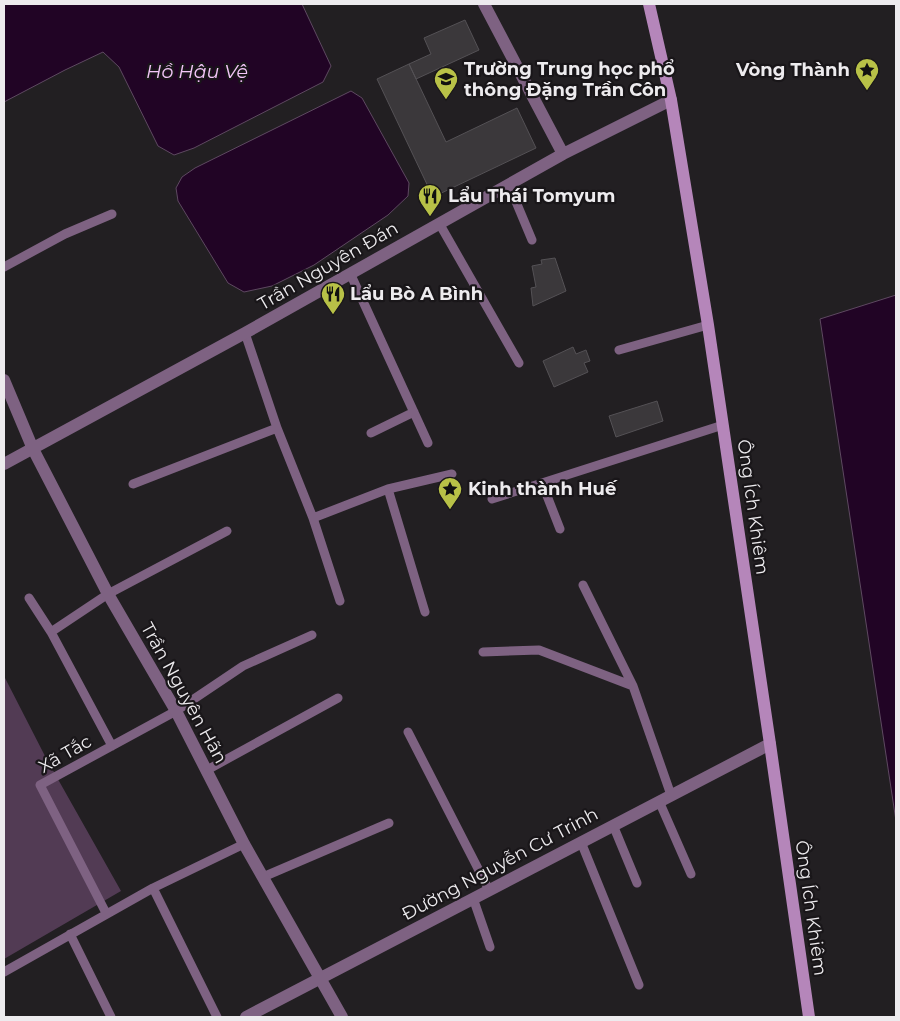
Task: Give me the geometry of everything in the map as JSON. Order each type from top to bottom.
[{"type":"street","points":[[484,4],[563,154]]},
{"type":"street","name":"Ông Ích Khiêm","points":[[649,4],[671,100],[708,325],[809,1017]]},
{"type":"street","name":"Trần Nguyên Đán","points":[[4,464],[245,333],[563,154],[671,100]]},
{"type":"street","name":"Trần Nguyên Hãn","points":[[4,380],[33,449],[108,594],[176,711],[244,844],[342,1017]]},
{"type":"street","name":"Đường Nguyễn Cư Trinh","points":[[246,1017],[613,824],[770,744]]},
{"type":"lane","points":[[509,185],[532,240]]},
{"type":"lane","points":[[4,267],[65,234],[112,214]]},
{"type":"lane","points":[[439,223],[519,362]]},
{"type":"lane","points":[[350,273],[428,443]]},
{"type":"lane","points":[[619,350],[708,325]]},
{"type":"lane","points":[[245,333],[277,428],[313,518],[340,601]]},
{"type":"lane","points":[[372,433],[414,412]]},
{"type":"lane","points":[[492,499],[723,425]]},
{"type":"lane","points":[[133,484],[277,428]]},
{"type":"lane","points":[[313,518],[388,489],[452,474]]},
{"type":"lane","points":[[542,483],[560,529]]},
{"type":"lane","points":[[388,489],[425,612]]},
{"type":"lane","points":[[51,632],[108,594],[227,531]]},
{"type":"lane","points":[[583,585],[634,686],[671,795]]},
{"type":"lane","points":[[29,598],[51,632],[112,746]]},
{"type":"lane","name":"Xã Tắc","points":[[106,913],[40,785],[176,711],[243,666],[312,635]]},
{"type":"lane","points":[[483,652],[539,650],[634,686]]},
{"type":"lane","points":[[207,770],[338,698]]},
{"type":"lane","points":[[408,732],[489,890]]},
{"type":"lane","points":[[659,801],[691,874]]},
{"type":"lane","points":[[263,877],[389,823]]},
{"type":"lane","points":[[613,824],[637,883]]},
{"type":"lane","points":[[581,842],[640,985]]},
{"type":"lane","points":[[4,972],[106,913],[244,844]]},
{"type":"lane","points":[[153,888],[217,1017]]},
{"type":"lane","points":[[472,898],[490,947]]},
{"type":"lane","points":[[70,934],[111,1017]]},
{"type":"shaded area","points":[[4,676],[46,758],[121,891],[4,959]]},
{"type":"water","name":"Hồ Hậu Vệ","points":[[4,4],[302,4],[331,66],[323,82],[194,148],[174,155],[158,146],[119,67],[103,52],[4,102]]},
{"type":"water","points":[[351,91],[362,98],[409,183],[408,196],[388,215],[314,265],[272,286],[244,292],[228,283],[178,201],[176,188],[182,177],[195,168]]},
{"type":"water","points":[[896,295],[896,821],[820,319]]},
{"type":"building","points":[[465,20],[479,50],[416,79],[409,64],[431,54],[424,38]]},
{"type":"building","points":[[409,64],[446,142],[517,108],[536,148],[433,197],[377,79]]},
{"type":"building","points":[[555,258],[566,291],[533,306],[531,288],[536,287],[532,266],[542,264],[541,260]]},
{"type":"building","points":[[573,347],[576,354],[586,350],[590,361],[584,363],[588,372],[554,387],[543,361]]},
{"type":"building","points":[[657,401],[663,421],[616,437],[609,416]]},
{"type":"place","name":"Vòng Thành","points":[[867,91]]},
{"type":"place","name":"Trường Trung học phổ thông Đặng Trần Côn","points":[[446,100]]},
{"type":"place","name":"Lẩu Thái Tomyum","points":[[430,217]]},
{"type":"place","name":"Lẩu Bò A Bình","points":[[333,315]]},
{"type":"place","name":"Kinh thành Huế","points":[[450,510]]}]
